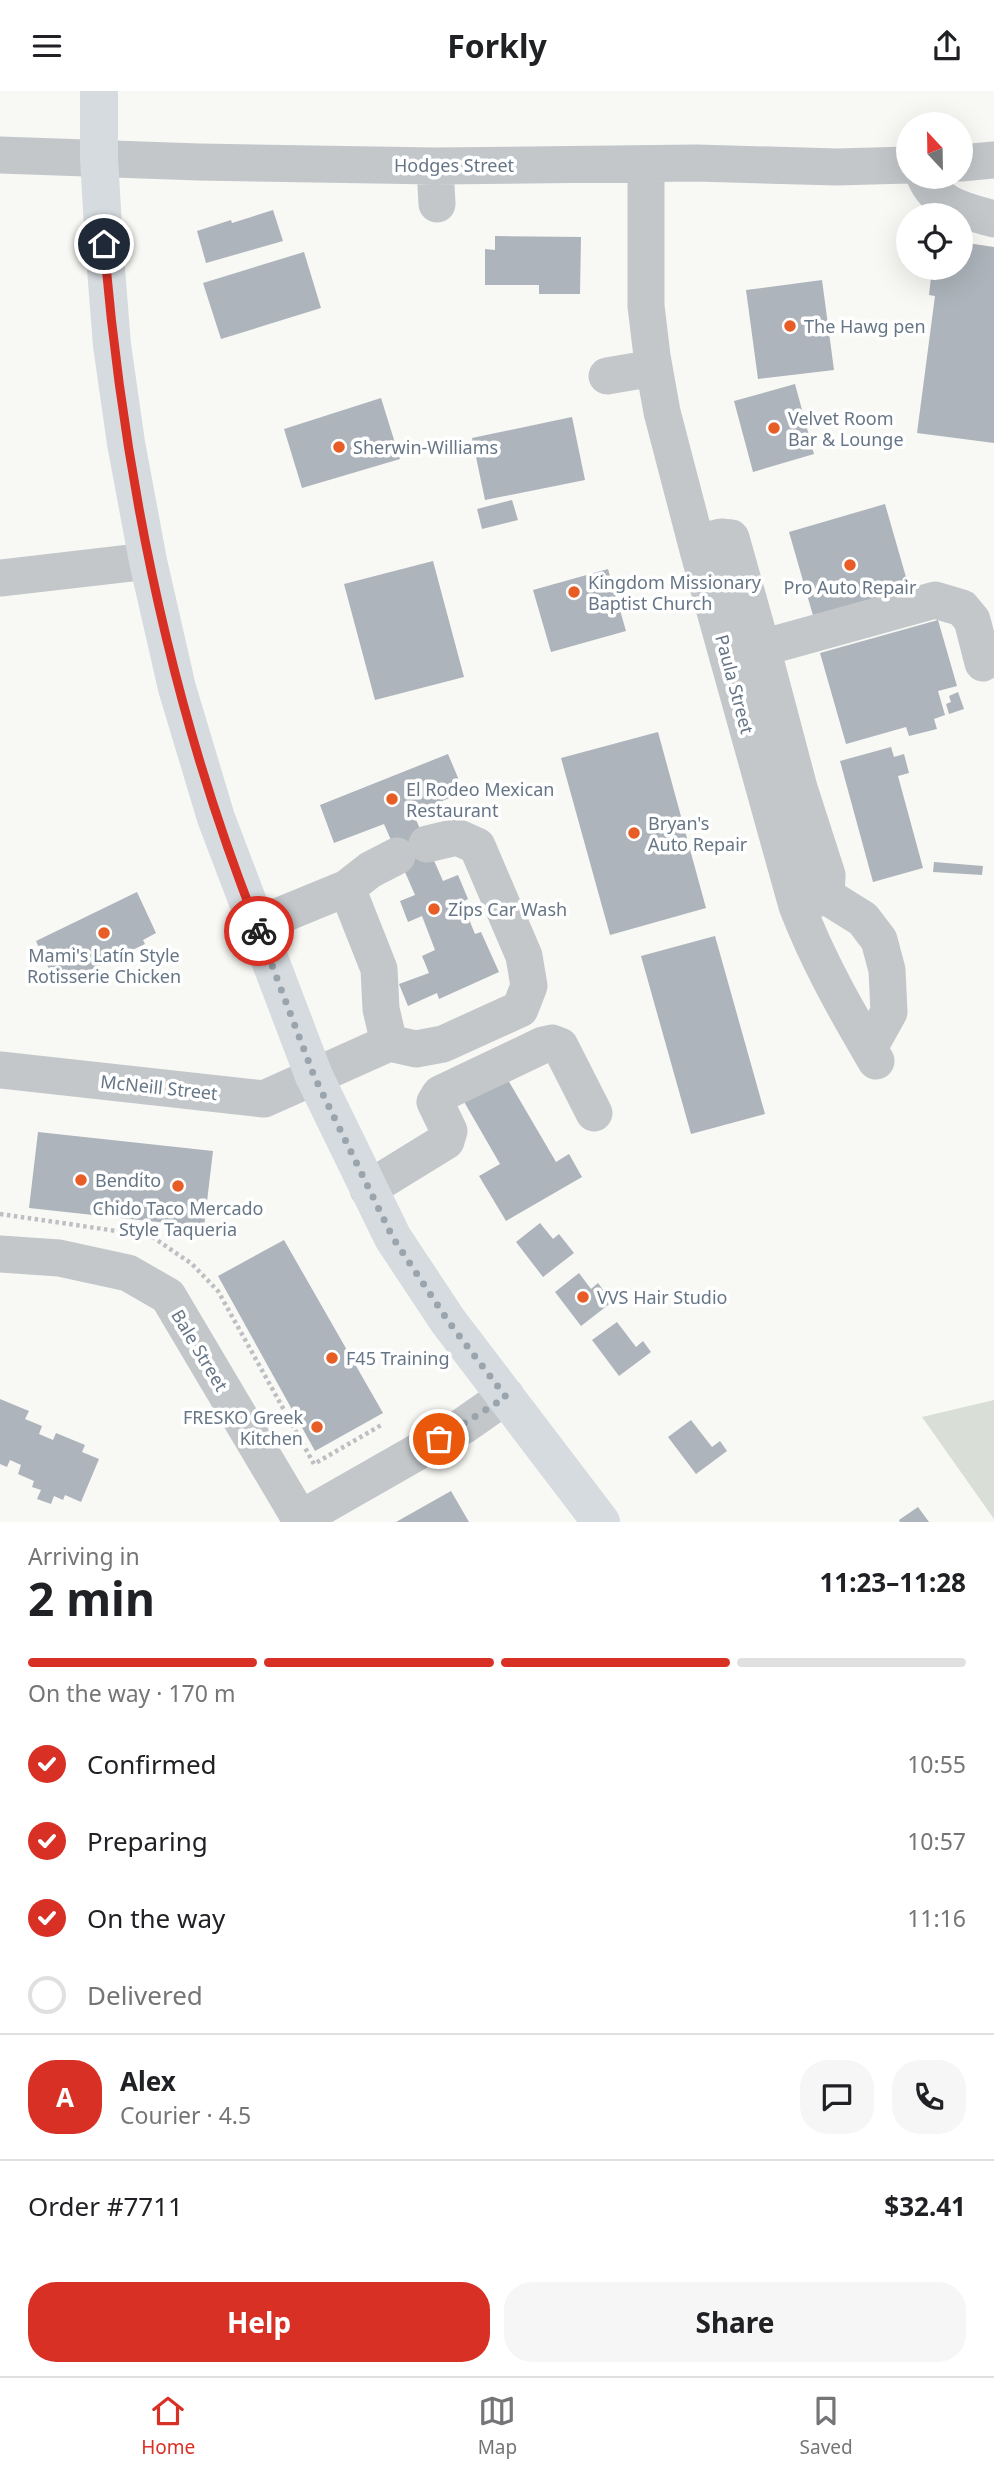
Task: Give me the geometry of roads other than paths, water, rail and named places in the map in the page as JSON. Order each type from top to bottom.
[{"type":"main road","points":[[99,91],[99,158],[113,345],[126,443],[148,561],[177,688],[216,818],[314,1076],[393,1238],[419,1280],[601,1522]]},
{"type":"street","name":"Hodges Street","points":[[0,155],[435,166],[896,165]]},
{"type":"street","points":[[973,162],[994,160]]},
{"type":"street","name":"Paula Street","points":[[646,164],[646,306],[662,412],[727,656],[783,793],[810,900],[812,944],[838,997],[873,1055],[889,1012],[887,970],[879,940],[863,919],[810,900]]},
{"type":"street","points":[[435,166],[437,204]]},
{"type":"street","points":[[931,189],[950,206],[994,219]]},
{"type":"street","points":[[607,376],[654,368]]},
{"type":"street","points":[[696,543],[721,537],[731,538],[762,648],[783,793]]},
{"type":"street","points":[[0,578],[148,561]]},
{"type":"street","points":[[727,656],[935,600],[962,608],[972,620],[983,663]]},
{"type":"street","points":[[257,925],[347,888],[370,870],[412,850],[457,837],[477,846],[524,956],[530,986],[520,1009],[443,1044],[416,1049],[389,1043],[381,1009],[379,969],[347,888]]},
{"type":"street","name":"McNeill Street","points":[[0,1070],[264,1098],[389,1043]]},
{"type":"street","points":[[368,1189],[446,1141],[449,1131],[435,1102],[440,1094],[543,1045],[552,1043],[561,1046],[594,1114]]},
{"type":"street","name":"Bale Street","points":[[0,1254],[59,1258],[128,1273],[168,1296],[301,1521],[463,1426],[506,1397]]},
{"type":"place","name":"The Hawg pen","points":[[790,326]]},
{"type":"place","name":"Velvet Room Bar & Lounge","points":[[774,428]]},
{"type":"place","name":"Sherwin-Williams","points":[[339,447]]},
{"type":"place","name":"Pro Auto Repair","points":[[850,565]]},
{"type":"place","name":"Kingdom Missionary Baptist Church","points":[[574,592]]},
{"type":"place","name":"El Rodeo Mexican Restaurant","points":[[392,799]]},
{"type":"place","name":"Bryan's Auto Repair","points":[[634,833]]},
{"type":"place","name":"Zips Car Wash","points":[[434,909]]},
{"type":"place","name":"Mami's Latín Style Rotisserie Chicken","points":[[104,933]]},
{"type":"place","name":"Bendito","points":[[81,1180]]},
{"type":"place","name":"Chido Taco Mercado Style Taqueria","points":[[178,1186]]},
{"type":"place","name":"VVS Hair Studio","points":[[583,1297]]},
{"type":"place","name":"F45 Training","points":[[332,1358]]},
{"type":"place","name":"FRESKO Greek Kitchen","points":[[317,1427]]}]
